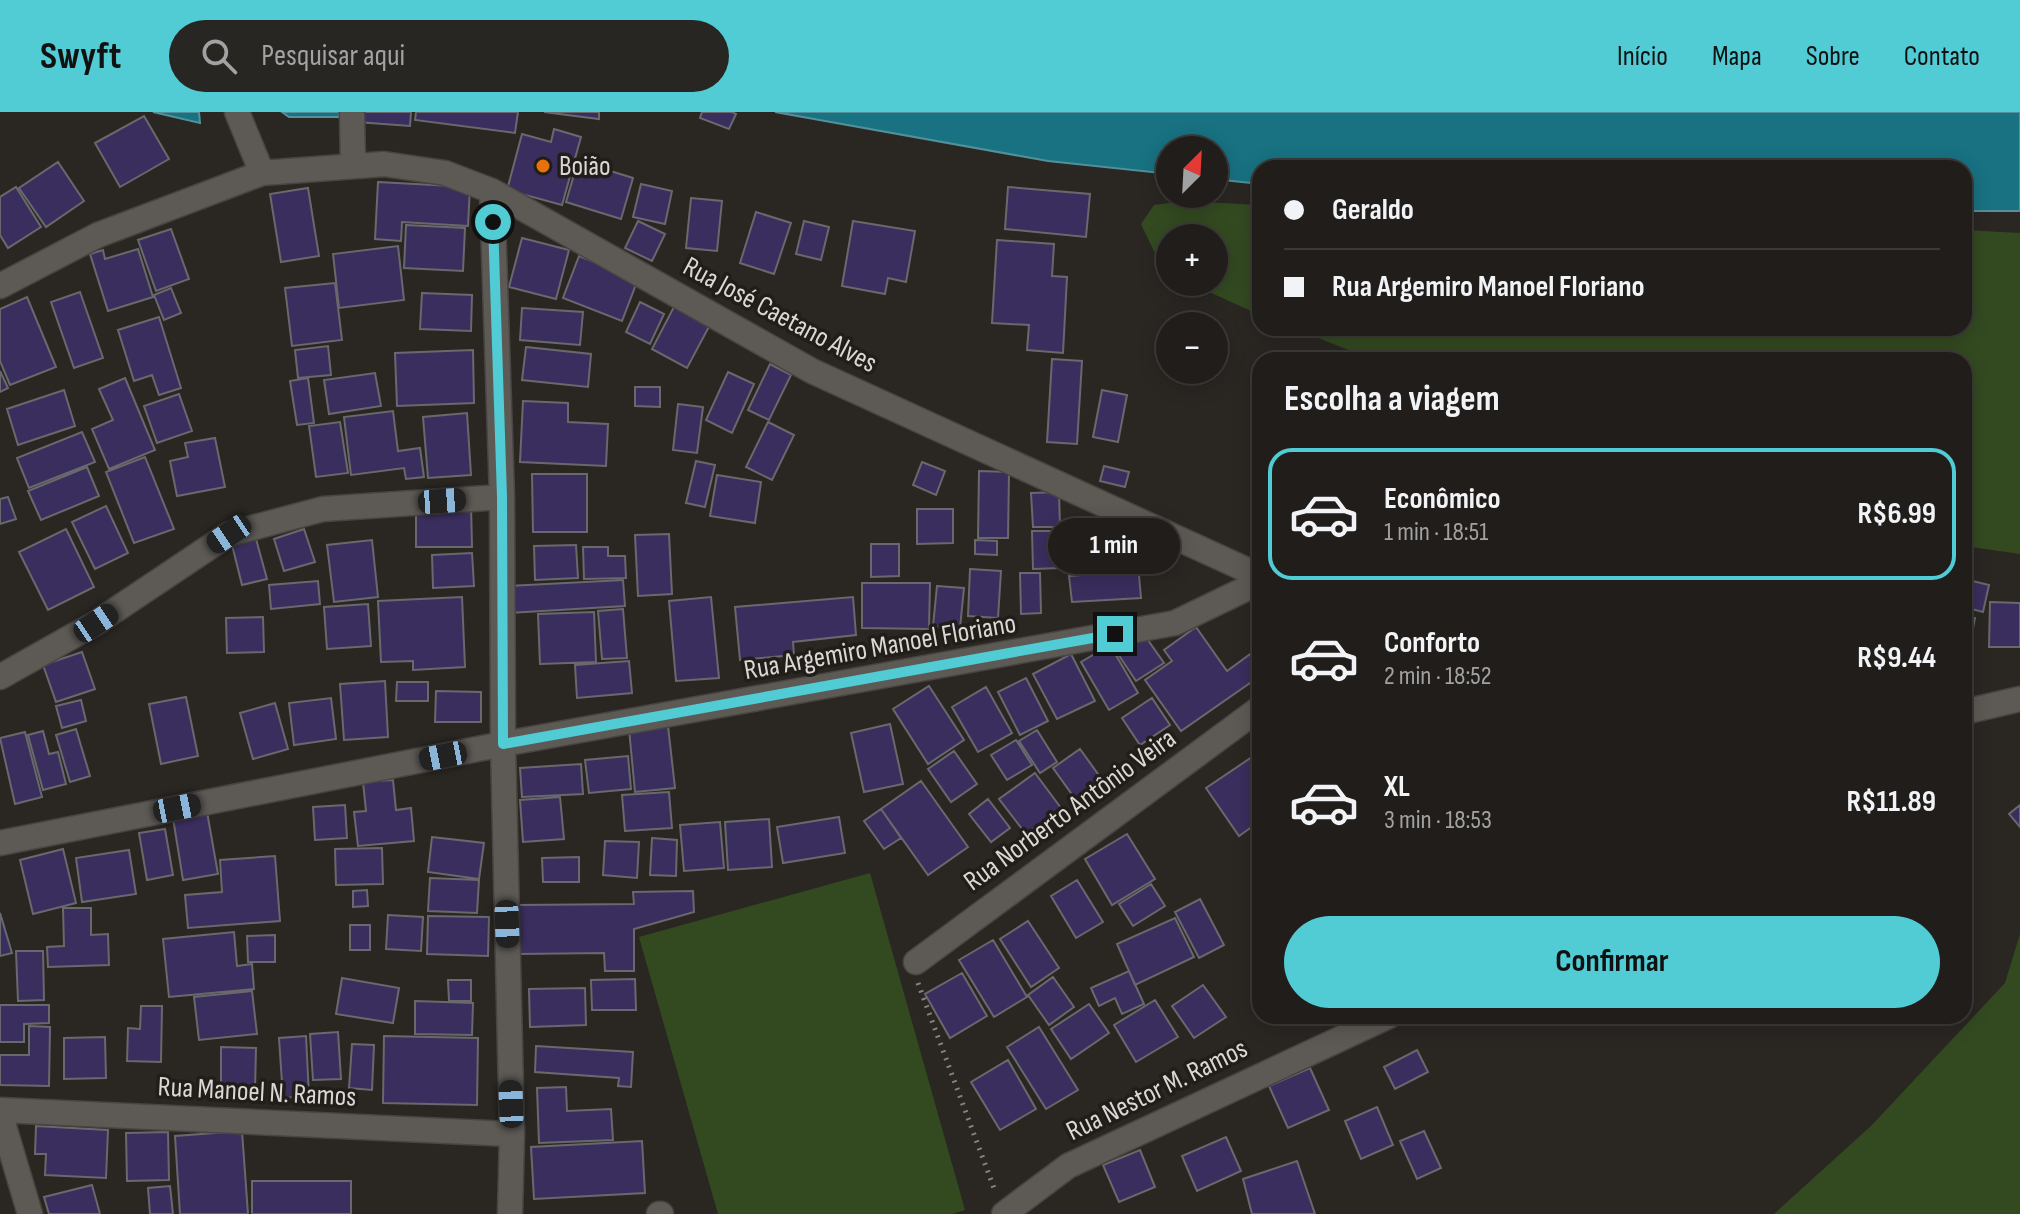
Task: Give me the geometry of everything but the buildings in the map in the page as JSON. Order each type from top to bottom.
[{"type":"street","points":[[237,112],[262,173]]},
{"type":"street","points":[[352,112],[353,166]]},
{"type":"street","name":"Rua José Caetano Alves","points":[[0,286],[98,235],[262,173],[384,164],[445,173],[492,191],[812,371],[1252,572]]},
{"type":"street","points":[[492,191],[502,497],[503,744],[512,1134],[510,1214]]},
{"type":"street","points":[[0,677],[96,623],[229,534],[323,509],[502,497]]},
{"type":"street","name":"Rua Argemiro Manoel Floriano","points":[[0,843],[503,744],[1175,623],[1252,586]]},
{"type":"street","points":[[1972,710],[2020,699]]},
{"type":"street","name":"Rua Norberto Antônio Veira","points":[[916,962],[1252,714]]},
{"type":"street","name":"Rua Nestor M. Ramos","points":[[1001,1207],[1068,1166],[1372,1024]]},
{"type":"street","points":[[0,1112],[30,1214]]},
{"type":"street","name":"Rua Manoel N. Ramos","points":[[0,1112],[512,1134]]},
{"type":"path","points":[[916,962],[919,993],[1001,1207]]},
{"type":"green space","points":[[1228,203],[1252,205],[1252,311],[1218,296],[1228,296],[1228,224],[1156,224],[1156,255],[1141,224],[1154,205],[1156,208],[1228,208]]},
{"type":"green space","points":[[1972,230],[2020,233],[2020,554],[1972,547],[1972,352],[1354,352],[1313,336],[1972,336]]},
{"type":"green space","points":[[870,873],[965,1210],[952,1214],[718,1214],[639,937]]},
{"type":"green space","points":[[2020,934],[2020,1214],[1774,1214],[1871,1126],[1967,1024],[1972,1024],[1972,1018],[2005,983]]},
{"type":"water","points":[[153,112],[199,112],[200,123]]},
{"type":"water","points":[[282,112],[340,112],[339,117],[289,117]]},
{"type":"water","points":[[775,112],[2020,112],[2020,211],[1972,211],[1972,160],[1252,160],[1252,183],[1228,181],[1228,136],[1156,136],[1156,173],[1048,161]]},
{"type":"place","name":"Boião","points":[[543,166]]},
{"type":"route","points":[[493,222],[502,497],[503,744],[845,685],[1115,634]]}]
